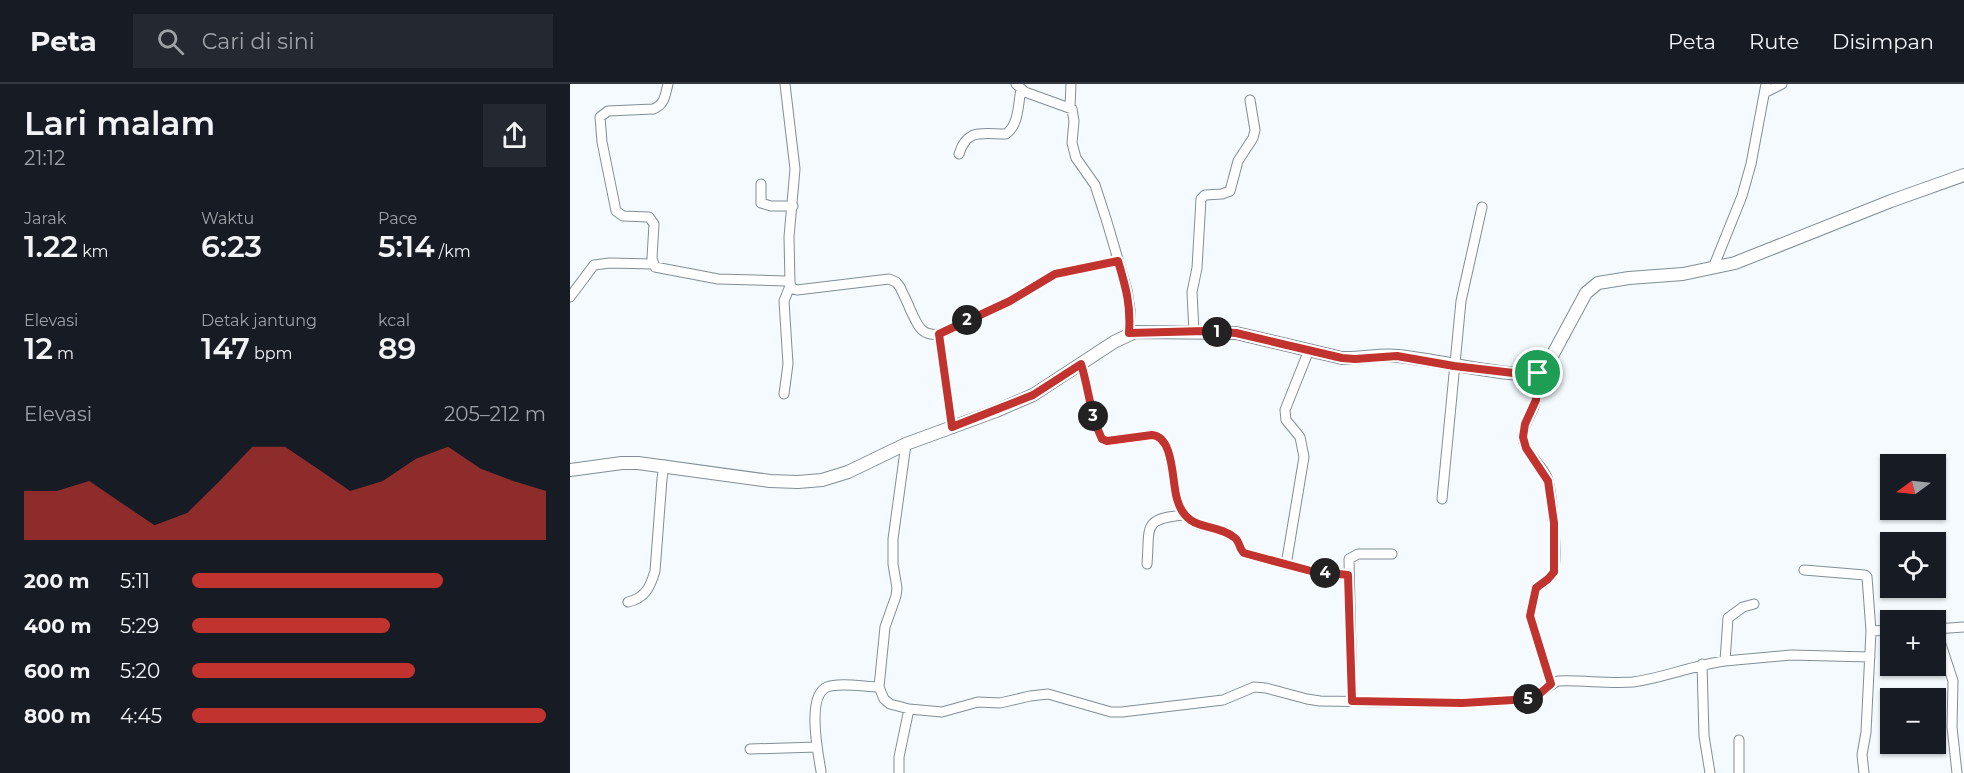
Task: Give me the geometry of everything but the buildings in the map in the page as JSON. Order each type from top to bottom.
[{"type":"street","points":[[653,264],[652,220],[649,217],[623,216],[616,211],[602,142],[600,117],[608,111],[659,107],[663,103],[668,84]]},
{"type":"street","points":[[784,394],[788,364],[784,301],[790,284],[789,244],[793,206],[794,152],[785,84]]},
{"type":"street","points":[[1070,107],[1071,84]]},
{"type":"street","points":[[1713,268],[1742,196],[1751,164],[1766,88],[1782,84]]},
{"type":"street","points":[[958,154],[963,141],[969,136],[1006,134],[1011,131],[1015,120],[1018,87],[1070,107],[1074,113],[1072,143],[1076,158],[1095,185],[1127,290],[1130,310],[1129,333]]},
{"type":"street","points":[[1194,332],[1192,292],[1197,268],[1201,199],[1205,195],[1230,191],[1238,161],[1253,138],[1255,130],[1250,100]]},
{"type":"street","points":[[570,470],[622,463],[664,465],[770,481],[822,480],[848,472],[906,444],[1033,395],[1129,333],[1236,333],[1342,358],[1397,356],[1454,366],[1522,374],[1538,373],[1546,367],[1586,293],[1598,283],[1683,274],[1756,256],[1891,201],[1964,175]]},
{"type":"street","points":[[761,184],[761,203],[771,206],[793,206]]},
{"type":"street","points":[[1442,499],[1461,301],[1482,207]]},
{"type":"street","points":[[570,297],[594,265],[610,263],[653,264],[663,269],[718,279],[777,280],[790,284],[791,288],[797,290],[889,279],[900,287],[917,325],[923,332],[930,335],[939,334],[1010,301],[1055,274],[1118,261]]},
{"type":"street","points":[[939,334],[952,427]]},
{"type":"street","points":[[1286,564],[1304,457],[1300,437],[1286,420],[1285,410],[1309,350]]},
{"type":"street","points":[[1081,364],[1088,388],[1090,407],[1102,439],[1107,441],[1158,435],[1163,440],[1170,457],[1177,499],[1184,515],[1191,521],[1234,537],[1244,553],[1311,571],[1348,575]]},
{"type":"street","points":[[1538,373],[1536,400],[1525,424],[1523,437],[1526,448],[1548,481],[1554,523],[1554,572],[1536,588],[1530,616],[1551,684]]},
{"type":"street","points":[[906,444],[893,539],[893,564],[897,588],[885,627],[879,687],[884,699],[890,704],[909,709],[942,712],[969,703],[1000,703],[1040,694],[1111,712],[1122,712],[1222,700],[1254,687],[1307,699],[1462,703],[1529,699],[1558,681],[1631,682],[1651,679],[1701,664],[1725,661],[1791,655],[1870,657]]},
{"type":"street","points":[[628,602],[645,595],[655,571],[664,465]]},
{"type":"street","points":[[1147,564],[1150,527],[1155,520],[1184,515]]},
{"type":"street","points":[[1352,701],[1348,559],[1353,555],[1392,554]]},
{"type":"street","points":[[1804,570],[1865,575],[1871,631],[1866,732],[1862,755],[1863,773]]},
{"type":"street","points":[[1725,661],[1728,618],[1743,607],[1754,604]]},
{"type":"street","points":[[1946,628],[1964,627]]},
{"type":"street","points":[[1871,631],[1880,631]]},
{"type":"street","points":[[1946,661],[1953,681],[1952,727],[1957,773]]},
{"type":"street","points":[[1701,664],[1704,736],[1710,773]]},
{"type":"street","points":[[821,771],[817,747],[815,704],[819,694],[825,688],[833,686],[879,687]]},
{"type":"street","points":[[899,773],[899,757],[909,709]]},
{"type":"street","points":[[1738,773],[1739,740]]},
{"type":"street","points":[[750,749],[817,747]]},
{"type":"route","points":[[1118,261],[1127,290],[1130,310],[1129,333],[1205,331],[1236,333],[1342,358],[1355,359],[1385,355],[1522,374],[1538,373],[1536,400],[1525,424],[1523,437],[1526,448],[1543,470],[1548,481],[1554,523],[1554,572],[1536,588],[1530,616],[1551,684],[1537,696],[1529,699],[1462,703],[1352,701],[1348,575],[1311,571],[1244,553],[1234,537],[1191,521],[1184,515],[1177,499],[1170,457],[1163,440],[1158,435],[1107,441],[1102,439],[1090,407],[1088,388],[1081,364],[1033,395],[952,427],[939,334],[1010,301],[1055,274],[1118,261]]}]
